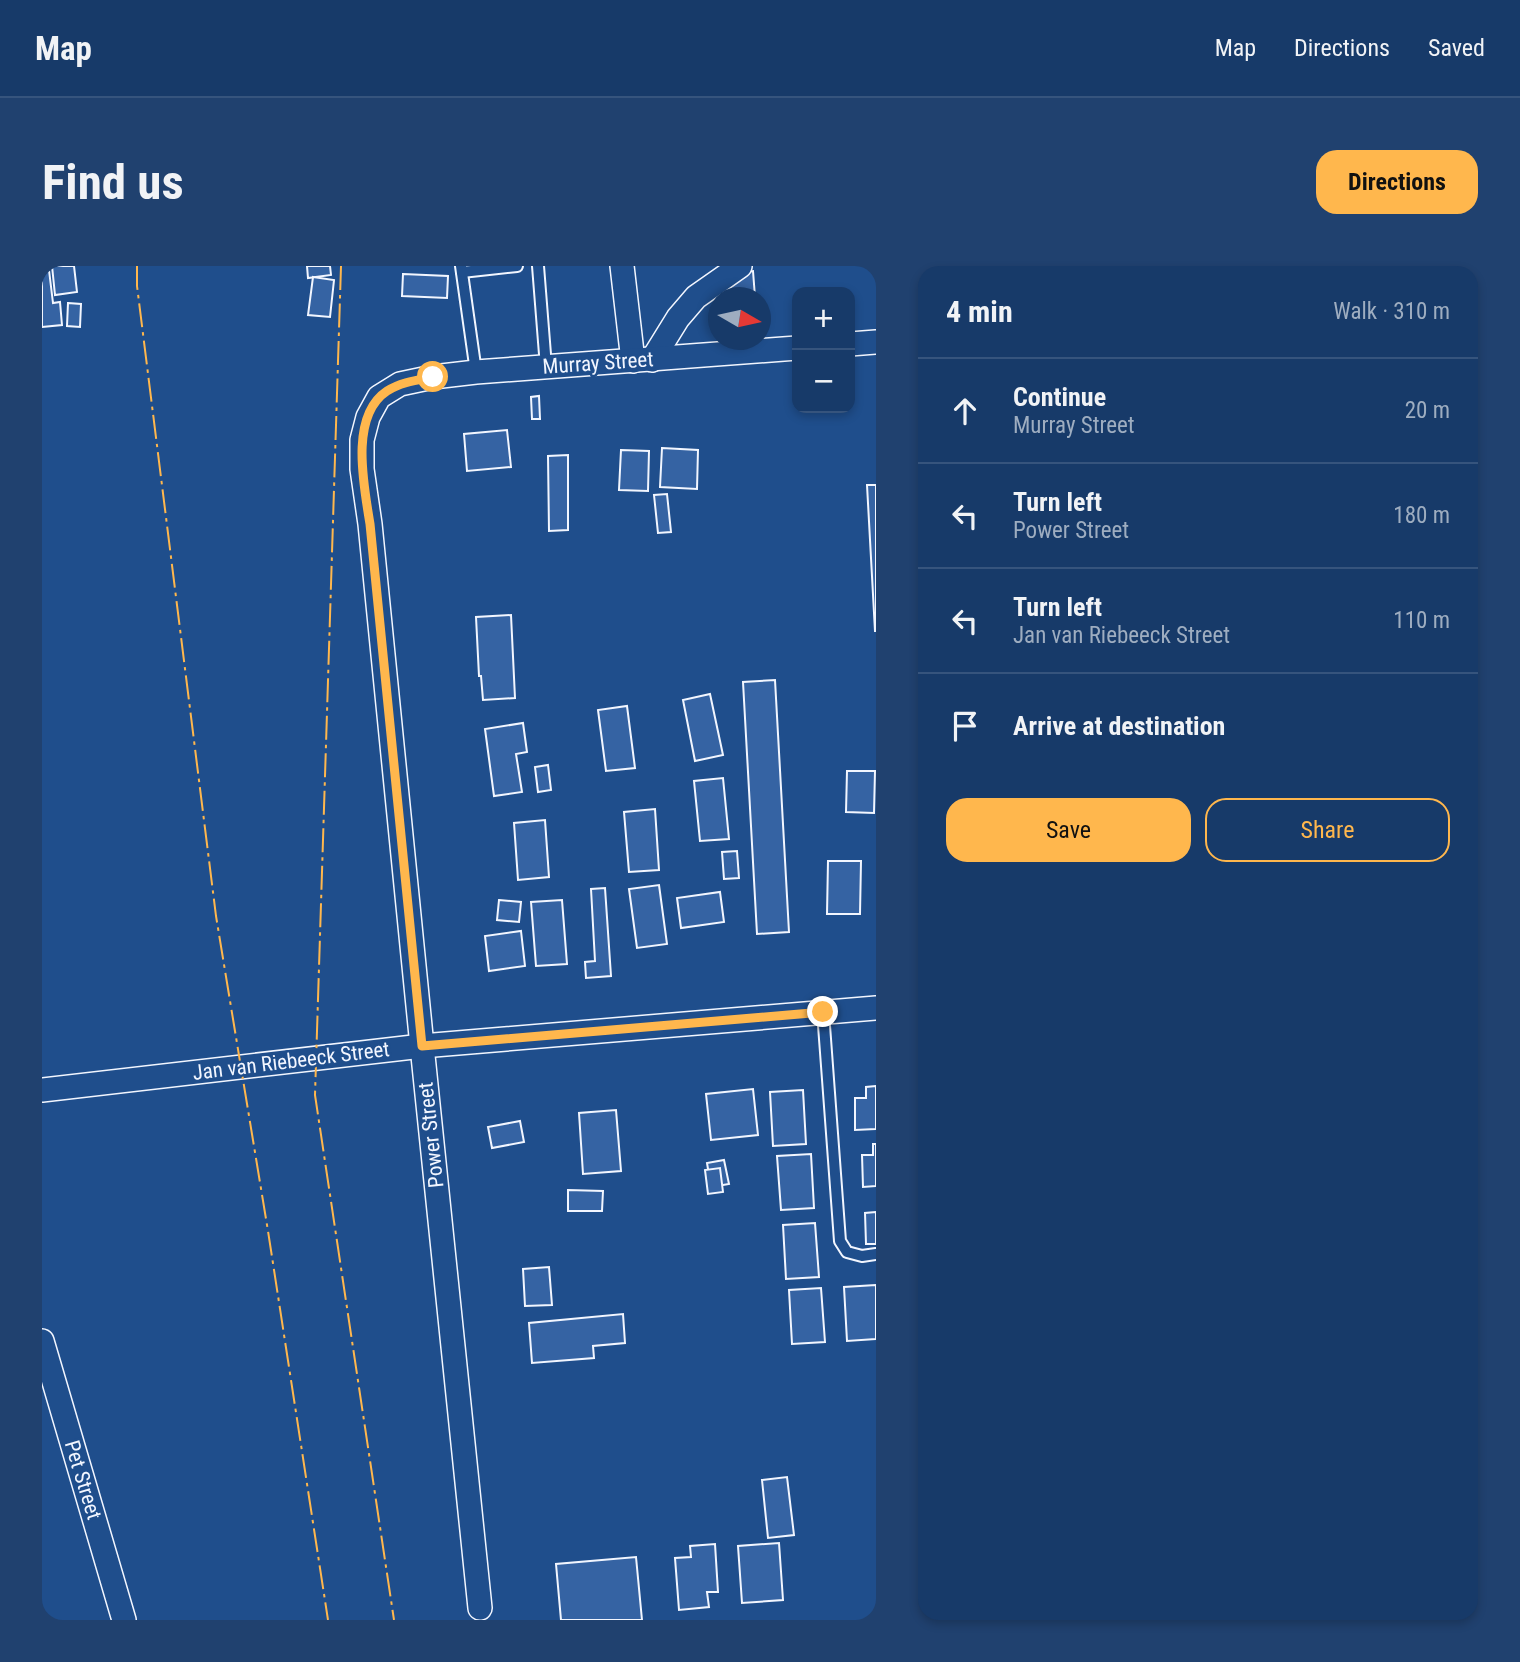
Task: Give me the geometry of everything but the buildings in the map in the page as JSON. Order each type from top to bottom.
[{"type":"street","points":[[622,266],[642,360]]},
{"type":"street","points":[[642,360],[695,297],[740,266]]},
{"type":"street","points":[[855,344],[876,342]]},
{"type":"street","name":"Murray Street","points":[[400,384],[476,372],[792,348]]},
{"type":"street","name":"Power Street","points":[[400,384],[379,397],[368,417],[362,440],[362,469],[370,524],[480,1608]]},
{"type":"street","name":"Jan van Riebeeck Street","points":[[42,1090],[422,1046],[876,1008]]},
{"type":"street","name":"Pet Street","points":[[42,1341],[124,1620]]},
{"type":"lane","points":[[476,372],[462,269],[517,266]]},
{"type":"lane","points":[[538,266],[546,367]]},
{"type":"lane","points":[[823,1012],[840,1241],[847,1252],[854,1255],[876,1254]]},
{"type":"power","points":[[137,266],[137,286],[216,916],[328,1620]]},
{"type":"power","points":[[341,266],[315,1095],[394,1620]]},
{"type":"route","points":[[433,377],[400,384],[379,397],[368,417],[362,440],[362,469],[370,524],[422,1046],[823,1012]]}]
